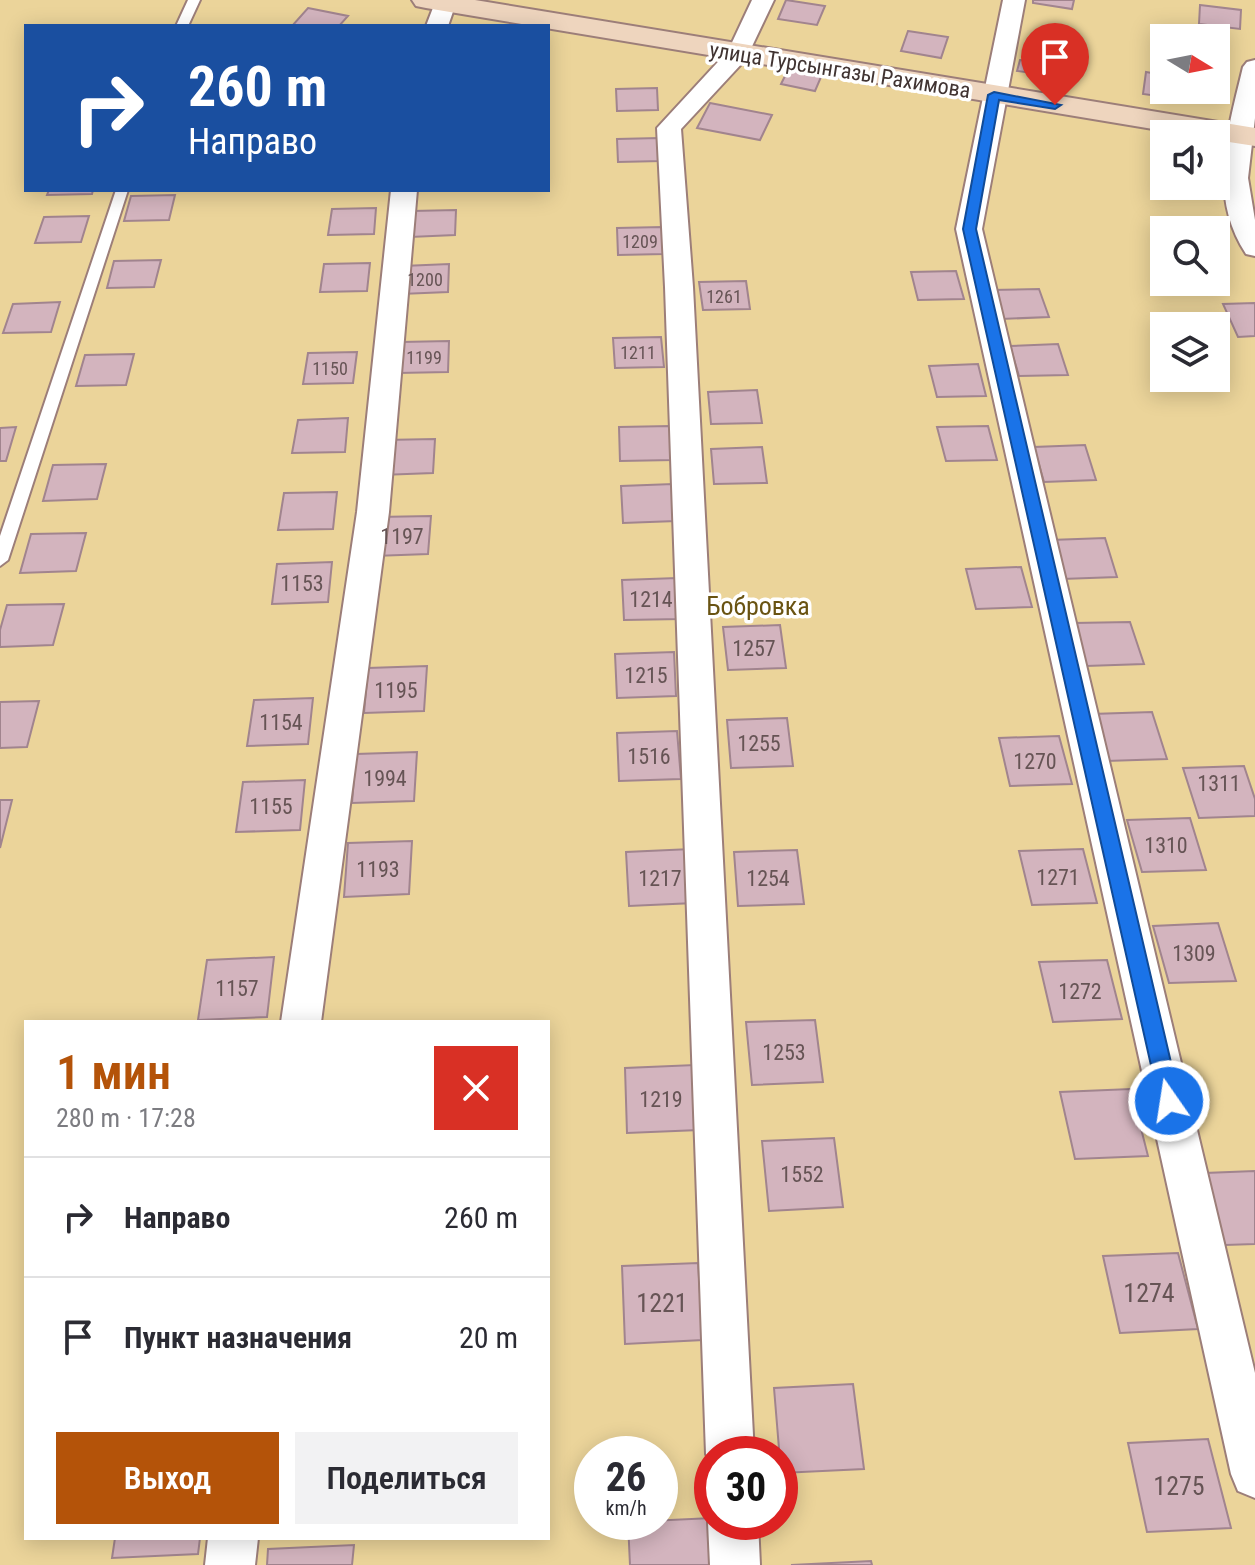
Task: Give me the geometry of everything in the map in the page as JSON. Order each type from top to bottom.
[{"type":"street","points":[[729,1436],[680,302],[669,128],[738,54],[763,0]]},
{"type":"street","points":[[1014,0],[969,229],[1255,1474]]},
{"type":"street","name":"улица Турсынгазы Рахимова","points":[[436,10],[501,6],[738,54],[1247,136]]},
{"type":"street","points":[[1255,67],[1247,136],[1235,176],[1240,213],[1255,248]]},
{"type":"street","points":[[301,1020],[373,512],[404,192]]},
{"type":"street","points":[[230,1565],[233,1540]]},
{"type":"street","points":[[734,1540],[735,1565]]},
{"type":"lane","points":[[183,24],[194,0]]},
{"type":"lane","points":[[0,560],[121,192]]},
{"type":"green space","name":"Бобровка","points":[[0,0],[1255,0],[1255,1565],[0,1565]]},
{"type":"building","points":[[786,0],[825,6],[817,25],[778,19]]},
{"type":"building","points":[[1033,0],[1074,0],[1072,9],[1033,3]]},
{"type":"building","points":[[1200,5],[1241,10],[1240,29],[1230,28],[1230,24],[1199,24]]},
{"type":"building","points":[[308,8],[348,16],[341,24],[294,24]]},
{"type":"building","points":[[908,31],[948,37],[941,58],[901,51]]},
{"type":"building","points":[[1020,60],[1063,66],[1061,77],[1017,71]]},
{"type":"building","points":[[788,70],[821,77],[815,91],[781,84]]},
{"type":"building","points":[[1146,72],[1150,73],[1150,95],[1143,94]]},
{"type":"building","points":[[657,88],[658,110],[617,111],[616,89]]},
{"type":"building","points":[[710,103],[772,115],[760,140],[697,128]]},
{"type":"building","points":[[659,138],[661,161],[618,162],[617,139]]},
{"type":"building","points":[[48,192],[92,192],[92,194],[47,195]]},
{"type":"building","points":[[175,195],[169,220],[124,221],[131,196]]},
{"type":"building","points":[[376,208],[374,234],[328,235],[332,209]]},
{"type":"building","points":[[456,210],[455,235],[410,237],[412,211]]},
{"type":"building","points":[[89,216],[81,242],[35,243],[44,217]]},
{"type":"building","points":[[662,227],[664,254],[618,255],[617,228]]},
{"type":"building","points":[[161,260],[154,287],[107,288],[114,261]]},
{"type":"building","points":[[370,263],[367,291],[320,292],[324,264]]},
{"type":"building","points":[[449,264],[448,292],[401,294],[403,266]]},
{"type":"building","points":[[956,271],[964,299],[918,300],[911,272]]},
{"type":"building","points":[[746,281],[750,309],[703,310],[699,282]]},
{"type":"building","points":[[1039,289],[1049,317],[1001,319],[992,290]]},
{"type":"building","points":[[60,302],[51,332],[3,333],[13,304]]},
{"type":"building","points":[[1255,303],[1255,336],[1238,337],[1230,312],[1227,312],[1223,304]]},
{"type":"building","points":[[661,337],[664,367],[615,368],[613,338]]},
{"type":"building","points":[[449,341],[448,372],[398,373],[401,342]]},
{"type":"building","points":[[1058,344],[1068,375],[1019,376],[1010,346]]},
{"type":"building","points":[[357,352],[353,383],[303,384],[308,353]]},
{"type":"building","points":[[134,354],[126,385],[76,386],[85,355]]},
{"type":"building","points":[[978,364],[986,396],[937,397],[929,366]]},
{"type":"building","points":[[757,390],[762,423],[711,424],[708,392]]},
{"type":"building","points":[[348,418],[345,452],[292,453],[298,420]]},
{"type":"building","points":[[670,426],[673,460],[620,461],[619,427]]},
{"type":"building","points":[[988,426],[997,460],[946,461],[937,427]]},
{"type":"building","points":[[16,427],[6,461],[0,461],[0,428]]},
{"type":"building","points":[[435,439],[433,473],[381,475],[384,440]]},
{"type":"building","points":[[1085,445],[1096,480],[1044,482],[1034,447]]},
{"type":"building","points":[[762,447],[767,483],[714,484],[711,449]]},
{"type":"building","points":[[106,464],[97,499],[43,501],[53,465]]},
{"type":"building","points":[[673,484],[676,521],[623,523],[621,486]]},
{"type":"building","points":[[337,492],[333,529],[278,530],[284,493]]},
{"type":"building","points":[[431,516],[428,554],[374,556],[377,517]]},
{"type":"building","points":[[86,533],[76,571],[20,573],[31,534]]},
{"type":"building","points":[[1105,538],[1117,577],[1062,579],[1051,540]]},
{"type":"building","points":[[332,562],[328,602],[272,604],[277,564]]},
{"type":"building","points":[[1021,567],[1032,607],[976,609],[966,569]]},
{"type":"building","points":[[677,578],[681,619],[624,620],[622,580]]},
{"type":"building","points":[[64,604],[53,645],[0,647],[0,630],[7,605]]},
{"type":"building","points":[[1130,622],[1144,664],[1086,666],[1074,623]]},
{"type":"building","points":[[780,625],[786,668],[728,670],[723,627]]},
{"type":"building","points":[[674,652],[676,696],[617,698],[615,654]]},
{"type":"building","points":[[427,666],[424,711],[364,713],[368,668]]},
{"type":"building","points":[[313,698],[308,744],[247,746],[254,700]]},
{"type":"building","points":[[39,701],[27,747],[0,748],[0,702]]},
{"type":"building","points":[[1152,712],[1167,759],[1106,761],[1092,714]]},
{"type":"building","points":[[787,718],[793,766],[731,768],[727,720]]},
{"type":"building","points":[[677,731],[681,779],[619,781],[617,733]]},
{"type":"building","points":[[1059,736],[1072,784],[1010,786],[999,738]]},
{"type":"building","points":[[417,752],[414,801],[352,803],[356,754]]},
{"type":"building","points":[[1244,766],[1255,799],[1255,816],[1199,818],[1183,768]]},
{"type":"building","points":[[305,780],[300,830],[236,832],[243,782]]},
{"type":"building","points":[[0,800],[12,800],[0,848]]},
{"type":"building","points":[[1190,818],[1206,870],[1142,872],[1127,820]]},
{"type":"building","points":[[412,841],[409,894],[344,897],[348,843]]},
{"type":"building","points":[[691,849],[694,903],[629,906],[626,852]]},
{"type":"building","points":[[1083,849],[1097,903],[1032,905],[1019,851]]},
{"type":"building","points":[[797,850],[804,904],[738,906],[734,852]]},
{"type":"building","points":[[1218,923],[1236,981],[1169,983],[1153,926]]},
{"type":"building","points":[[274,957],[267,1017],[198,1020],[207,960]]},
{"type":"building","points":[[1107,960],[1122,1019],[1053,1022],[1039,962]]},
{"type":"building","points":[[815,1020],[823,1082],[752,1085],[746,1022]]},
{"type":"building","points":[[695,1065],[699,1130],[627,1133],[625,1068]]},
{"type":"building","points":[[1131,1089],[1148,1156],[1075,1159],[1060,1092]]},
{"type":"building","points":[[834,1138],[843,1207],[769,1211],[762,1141]]},
{"type":"building","points":[[1255,1171],[1255,1244],[1225,1245],[1205,1173]]},
{"type":"building","points":[[1178,1253],[1198,1329],[1120,1333],[1103,1256]]},
{"type":"building","points":[[698,1263],[703,1340],[625,1344],[622,1266]]},
{"type":"building","points":[[853,1384],[864,1469],[798,1472],[798,1436],[778,1436],[774,1388]]},
{"type":"building","points":[[1208,1439],[1231,1528],[1147,1532],[1128,1443]]},
{"type":"building","points":[[694,1519],[694,1540],[713,1540],[715,1565],[630,1565],[629,1540],[678,1540],[678,1520]]},
{"type":"building","points":[[115,1540],[200,1540],[198,1554],[112,1558]]},
{"type":"building","points":[[354,1545],[352,1565],[267,1565],[268,1549]]},
{"type":"building","points":[[871,1561],[872,1565],[791,1565]]},
{"type":"route","points":[[1055,105],[994,95],[969,229],[1169,1101]]}]
